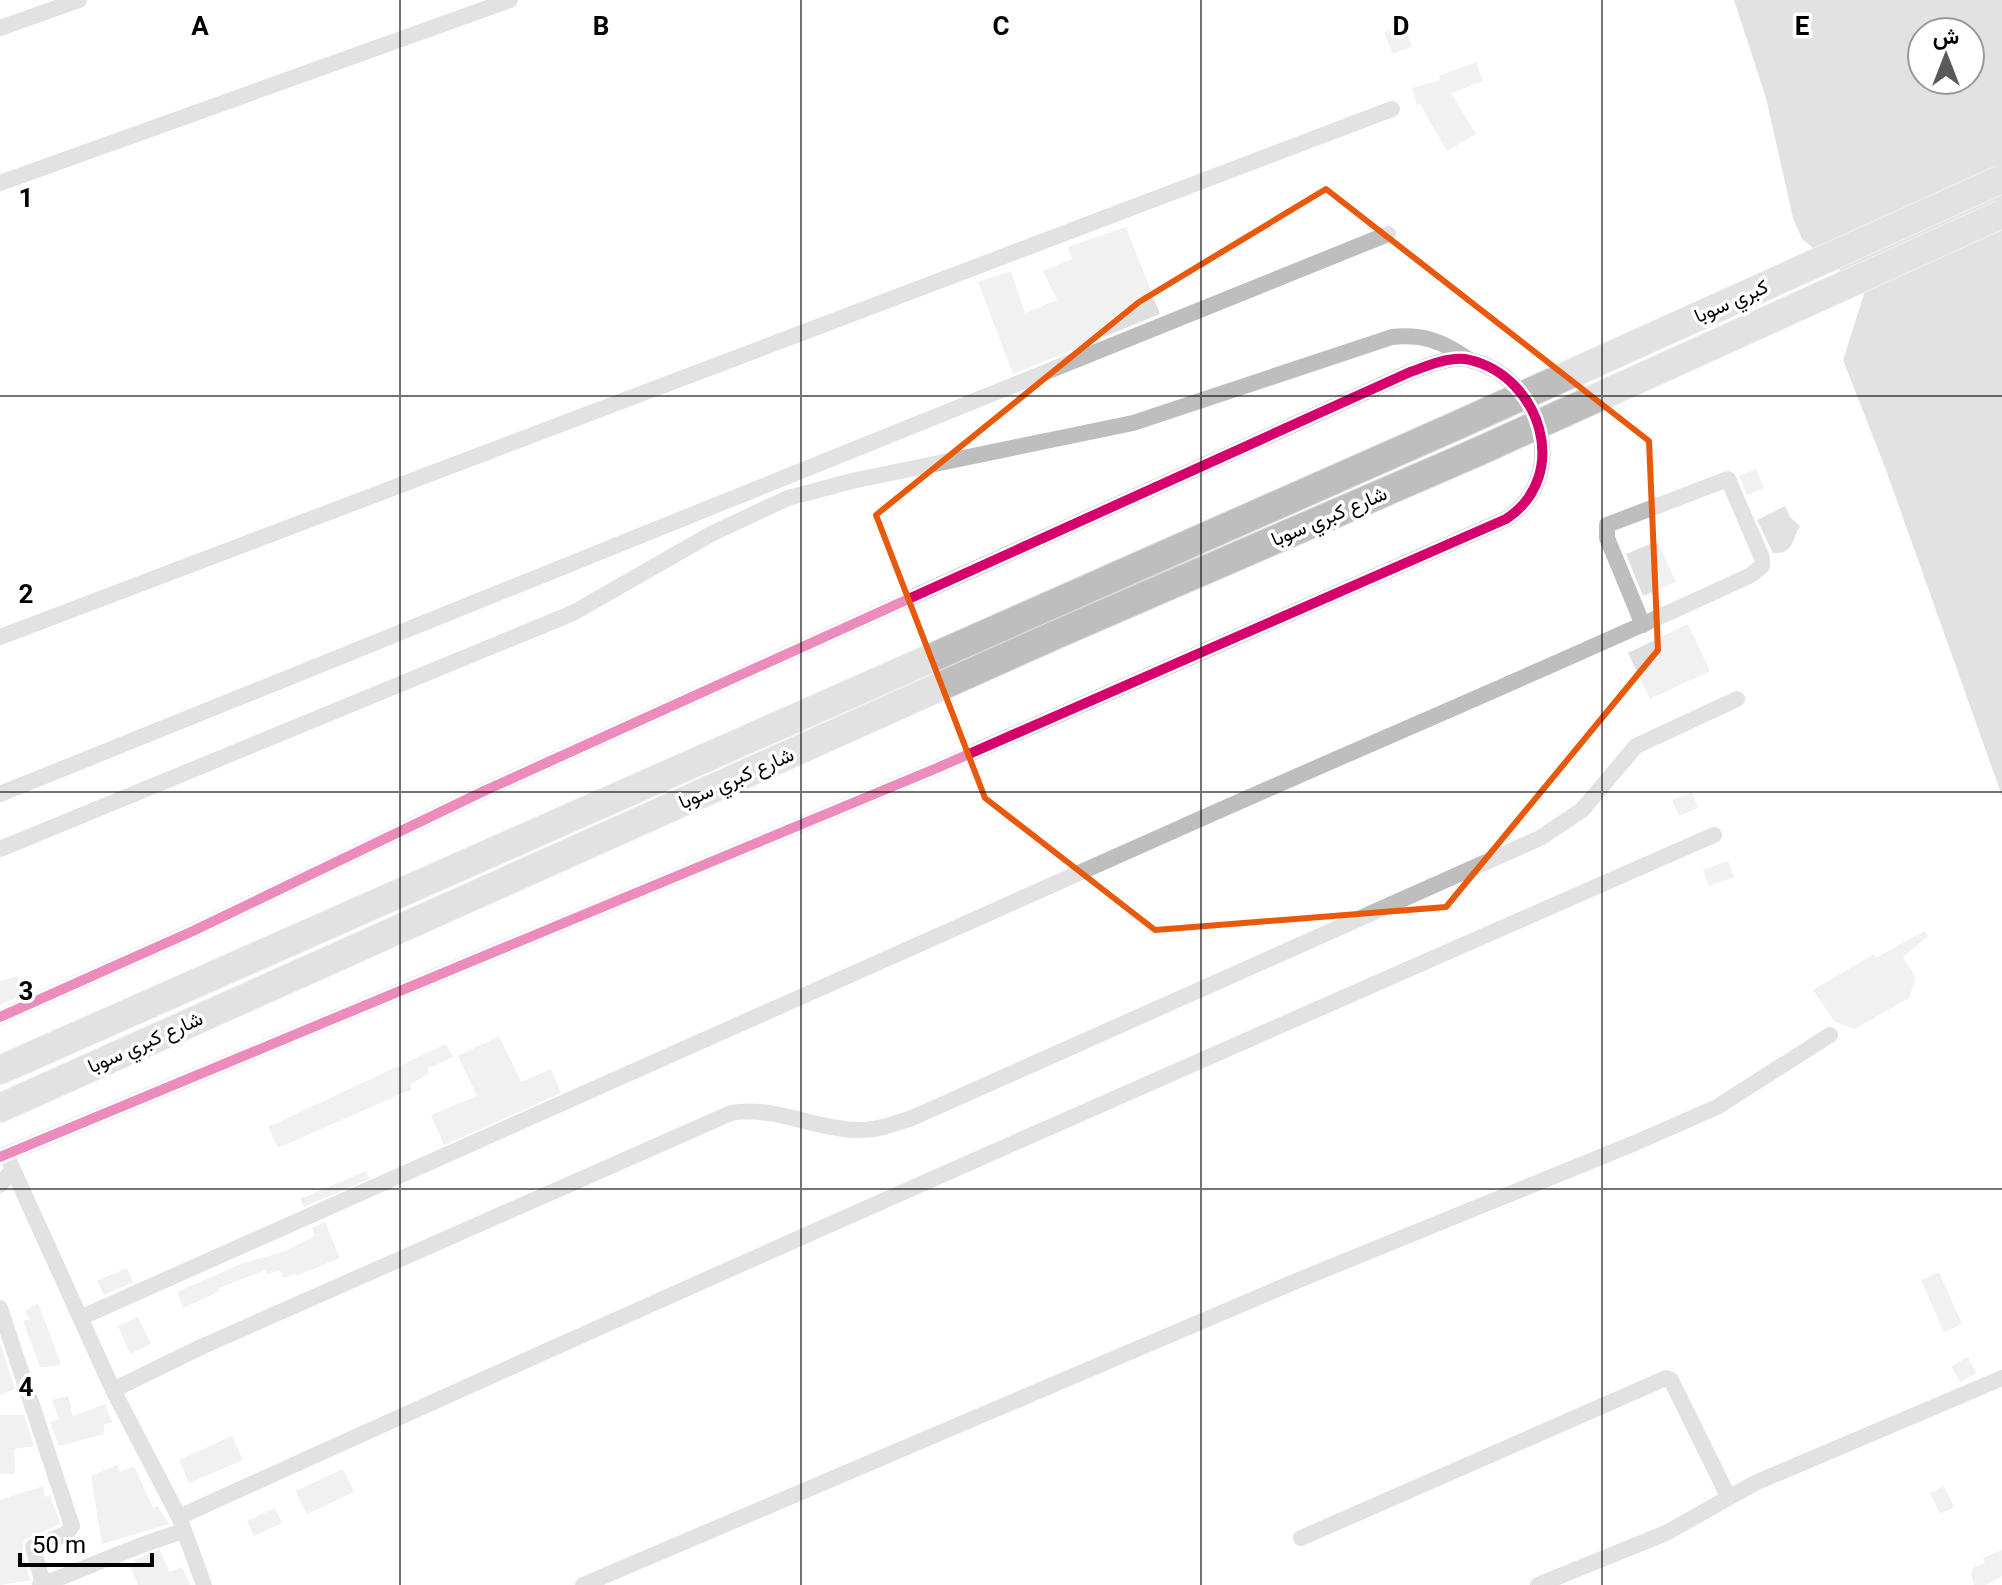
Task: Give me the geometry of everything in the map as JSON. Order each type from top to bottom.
[{"type":"highway","name":"كبري سوبا","points":[[1460,424],[2002,179]]},
{"type":"highway","name":"كبري سوبا","points":[[1475,453],[2002,214]]},
{"type":"highway","name":"شارع كبري سوبا","points":[[0,1070],[1460,424]]},
{"type":"highway","name":"شارع كبري سوبا","points":[[0,1108],[1041,641],[1475,453]]},
{"type":"street","points":[[0,28],[79,0]]},
{"type":"street","points":[[0,183],[510,0]]},
{"type":"street","points":[[0,637],[1392,109]]},
{"type":"street","points":[[0,794],[1388,234]]},
{"type":"street","points":[[0,849],[573,613],[713,533],[788,498],[852,481],[1133,423],[1392,337],[1416,335],[1442,341],[1468,359],[1498,371],[1530,408],[1543,444],[1540,480],[1521,509],[1506,519],[937,768],[6,1160]]},
{"type":"street","points":[[0,1017],[193,931],[484,791],[1410,372],[1448,360],[1468,359]]},
{"type":"street","points":[[82,1317],[1643,625],[1751,575],[1762,566],[1759,550],[1728,479],[1607,525],[1607,538],[1643,625]]},
{"type":"street","points":[[113,1390],[201,1347],[731,1113],[760,1111],[857,1130],[877,1129],[912,1118],[1540,838],[1582,810],[1636,746],[1737,699]]},
{"type":"street","points":[[0,1308],[72,1526],[66,1534],[33,1547],[41,1584],[67,1581],[133,1546],[907,1190],[1714,835]]},
{"type":"street","points":[[583,1585],[1294,1282],[1717,1107],[1830,1035]]},
{"type":"street","points":[[0,1185],[6,1160]]},
{"type":"street","points":[[6,1160],[82,1317],[113,1390],[182,1524],[204,1585]]},
{"type":"street","points":[[1301,1538],[1666,1378],[1671,1380],[1680,1397],[1728,1496]]},
{"type":"street","points":[[1538,1585],[1666,1533],[1728,1496],[2002,1378]]},
{"type":"highlighted area","points":[[1326,189],[1649,441],[1658,650],[1446,907],[1155,930],[985,798],[876,515],[1139,302]]},
{"type":"shaded area","points":[[1734,0],[2002,0],[2002,796],[1886,470],[1843,360],[1865,291],[1802,239],[1793,218],[1766,98]]},
{"type":"shaded area","points":[[1785,506],[1790,517],[1800,526],[1789,549],[1773,553],[1757,520]]},
{"type":"building","points":[[1404,25],[1412,47],[1393,54],[1384,33]]},
{"type":"building","points":[[1476,62],[1483,81],[1451,93],[1476,134],[1447,151],[1420,104],[1417,105],[1412,88],[1440,80],[1439,76]]},
{"type":"building","points":[[1126,227],[1160,314],[1013,374],[978,282],[1011,271],[1025,313],[1057,300],[1043,271],[1072,259],[1068,247]]},
{"type":"building","points":[[1756,469],[1764,488],[1747,495],[1739,476]]},
{"type":"building","points":[[1657,541],[1676,582],[1643,596],[1626,554]]},
{"type":"building","points":[[1688,624],[1710,671],[1650,699],[1628,653]]},
{"type":"building","points":[[1692,792],[1698,808],[1679,816],[1672,800]]},
{"type":"building","points":[[1728,861],[1734,877],[1709,886],[1703,870]]},
{"type":"building","points":[[1924,931],[1928,936],[1903,957],[1916,978],[1909,998],[1854,1029],[1834,1021],[1813,990],[1874,954],[1876,958]]},
{"type":"building","points":[[17,976],[23,995],[0,1005],[0,981]]},
{"type":"building","points":[[499,1036],[521,1082],[551,1069],[561,1093],[444,1145],[431,1115],[477,1096],[458,1056]]},
{"type":"building","points":[[446,1044],[453,1057],[427,1069],[429,1074],[410,1084],[412,1089],[278,1148],[268,1127]]},
{"type":"building","points":[[366,1171],[369,1179],[304,1207],[300,1199]]},
{"type":"building","points":[[325,1222],[340,1258],[284,1278],[280,1271],[267,1274],[266,1270],[219,1288],[220,1291],[183,1308],[177,1292],[241,1264],[285,1251],[315,1236],[312,1228]]},
{"type":"building","points":[[127,1268],[133,1282],[104,1295],[97,1281]]},
{"type":"building","points":[[1939,1272],[1962,1324],[1944,1332],[1921,1280]]},
{"type":"building","points":[[38,1303],[61,1364],[56,1366],[40,1367],[23,1321],[30,1319],[25,1311]]},
{"type":"building","points":[[138,1317],[151,1344],[130,1354],[118,1326]]},
{"type":"building","points":[[0,1343],[15,1389],[0,1395]]},
{"type":"building","points":[[1968,1357],[1976,1373],[1960,1382],[1951,1366]]},
{"type":"building","points":[[68,1396],[73,1416],[105,1404],[112,1422],[104,1425],[104,1434],[59,1446],[50,1423],[59,1419],[52,1400]]},
{"type":"building","points":[[0,1415],[24,1415],[34,1446],[14,1449],[15,1474],[0,1474]]},
{"type":"building","points":[[232,1436],[243,1460],[189,1483],[179,1460]]},
{"type":"building","points":[[117,1465],[120,1472],[134,1466],[153,1508],[157,1506],[169,1524],[102,1544],[91,1476]]},
{"type":"building","points":[[343,1469],[354,1492],[307,1514],[296,1491]]},
{"type":"building","points":[[43,1486],[45,1497],[50,1495],[60,1524],[24,1540],[22,1550],[30,1580],[0,1585],[0,1500]]},
{"type":"building","points":[[1944,1486],[1954,1507],[1940,1514],[1930,1493]]},
{"type":"building","points":[[275,1508],[282,1523],[254,1536],[247,1521]]},
{"type":"building","points":[[160,1550],[169,1572],[182,1567],[190,1585],[138,1585],[130,1566],[136,1564],[134,1560]]},
{"type":"building","points":[[2002,1550],[2002,1576],[1986,1585],[1974,1585],[1971,1573],[1974,1567],[1985,1563],[1983,1558]]},
{"type":"cycle path","points":[[0,1017],[193,931],[484,791],[1410,372],[1440,362],[1470,360],[1495,370],[1515,386],[1530,406],[1539,430],[1542,454],[1538,478],[1526,501],[1506,519],[937,768],[0,1157]]}]
